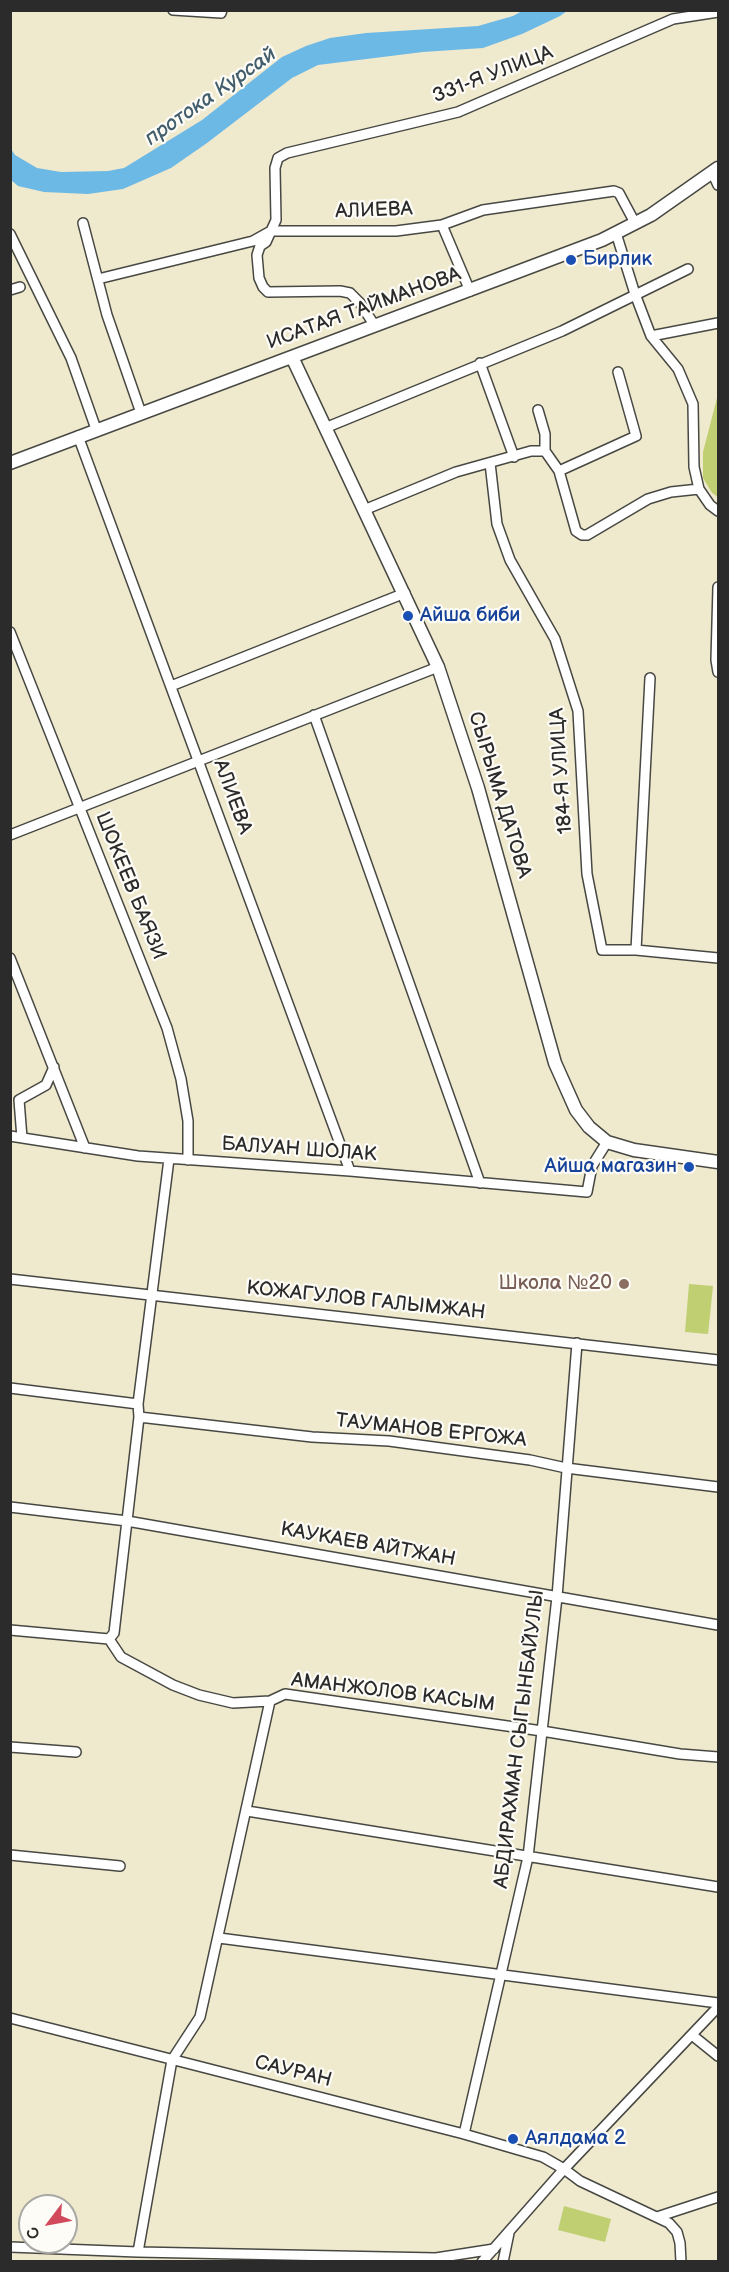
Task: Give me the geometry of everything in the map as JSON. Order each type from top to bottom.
[{"type":"street","points":[[173,10],[221,12]]},
{"type":"street","name":"331-Я УЛИЦА","points":[[271,231],[276,220],[275,168],[278,158],[287,153],[458,112],[673,19],[718,12]]},
{"type":"street","points":[[715,170],[718,185]]},
{"type":"street","name":"ИСАТАЯ ТАЙМАНОВА","points":[[10,462],[470,291],[615,233],[651,215],[715,170]]},
{"type":"street","name":"АЛИЕВА","points":[[98,279],[253,242],[271,231],[396,231],[442,225],[483,210],[614,191],[619,193],[635,223]]},
{"type":"street","points":[[83,223],[107,315],[141,413]]},
{"type":"street","points":[[442,225],[470,291]]},
{"type":"street","points":[[271,231],[267,242],[260,246],[257,255],[259,278],[268,292],[340,291],[350,293],[360,303],[375,326]]},
{"type":"street","points":[[615,233],[651,336],[678,369],[693,404],[694,467],[699,489],[710,505],[718,511]]},
{"type":"street","points":[[10,234],[71,358],[96,429]]},
{"type":"street","points":[[325,428],[562,331],[688,269]]},
{"type":"street","points":[[651,336],[718,323]]},
{"type":"street","name":"СЫРЫМА ДАТОВА","points":[[292,357],[438,667],[478,788],[555,1063],[576,1110],[589,1127],[607,1142],[661,1155],[718,1162]]},
{"type":"street","points":[[480,363],[514,456]]},
{"type":"street","points":[[559,471],[636,436],[618,372]]},
{"type":"street","points":[[538,410],[545,434],[545,451],[559,471],[576,531],[582,535],[587,535],[648,499],[671,492],[699,489]]},
{"type":"street","name":"АЛИЕВА","points":[[78,436],[351,1171]]},
{"type":"street","points":[[364,510],[456,472],[514,456],[545,451]]},
{"type":"street","name":"184-Я УЛИЦА","points":[[490,463],[497,524],[510,560],[555,639],[578,711],[587,874],[602,950],[636,950]]},
{"type":"street","points":[[718,587],[716,660],[718,672]]},
{"type":"street","points":[[171,686],[405,593]]},
{"type":"street","name":"ШОКЕЕВ БАЯЗИ","points":[[10,632],[167,1028],[182,1079],[188,1121],[188,1160]]},
{"type":"street","points":[[10,835],[438,667]]},
{"type":"street","points":[[650,678],[636,950],[718,958]]},
{"type":"street","points":[[314,715],[480,1183]]},
{"type":"street","points":[[10,958],[85,1148]]},
{"type":"street","points":[[22,1138],[19,1100],[46,1085],[54,1067]]},
{"type":"street","name":"БАЛУАН ШОЛАК","points":[[10,1136],[169,1159],[351,1171],[586,1192],[592,1166],[607,1142]]},
{"type":"street","points":[[10,1630],[109,1638],[114,1633],[139,1417],[138,1404],[169,1159]]},
{"type":"street","name":"КОЖАГУЛОВ ГАЛЫМЖАН","points":[[10,1279],[718,1360]]},
{"type":"street","name":"АБДИРАХМАН СЫГЫНБАЙУЛЫ","points":[[465,2134],[528,1857],[557,1597],[577,1343]]},
{"type":"street","points":[[10,1388],[138,1404]]},
{"type":"street","name":"ТАУМАНОВ ЕРГОЖА","points":[[139,1417],[312,1437],[389,1440],[530,1460],[566,1468],[718,1487]]},
{"type":"street","name":"КАУКАЕВ АЙТЖАН","points":[[10,1507],[127,1521],[718,1625]]},
{"type":"street","name":"АМАНЖОЛОВ КАСЫМ","points":[[109,1638],[121,1657],[173,1685],[199,1695],[233,1703],[270,1701],[285,1694],[542,1731],[680,1754],[718,1757]]},
{"type":"street","points":[[138,2252],[172,2060],[200,2017],[270,1701]]},
{"type":"street","points":[[10,1747],[76,1752]]},
{"type":"street","points":[[247,1811],[718,1887]]},
{"type":"street","points":[[10,1855],[120,1866]]},
{"type":"street","points":[[219,1938],[501,1974],[718,2005]]},
{"type":"street","points":[[482,2262],[564,2169],[718,2005]]},
{"type":"street","name":"САУРАН","points":[[10,2018],[465,2134],[543,2157],[580,2181],[669,2223],[677,2232],[681,2262]]},
{"type":"street","points":[[692,2035],[718,2056]]},
{"type":"street","points":[[657,2217],[718,2197]]},
{"type":"street","points":[[503,2262],[510,2231]]},
{"type":"street","points":[[10,2247],[436,2258],[494,2249]]},
{"type":"green space","points":[[718,394],[718,497],[712,493],[703,478],[703,452]]},
{"type":"green space","points":[[689,1284],[713,1286],[708,1334],[685,1332]]},
{"type":"green space","points":[[564,2206],[611,2219],[605,2242],[558,2230]]},
{"type":"water","points":[[522,11],[567,11],[522,34],[483,48],[423,52],[318,65],[292,78],[171,168],[123,189],[88,194],[44,192],[18,186],[11,180],[11,149],[15,155],[37,168],[61,172],[108,171],[124,168],[202,120],[282,57],[330,38],[366,33],[478,26],[513,16]]},
{"type":"place","name":"Бирлик","points":[[571,260]]},
{"type":"place","name":"Айша биби","points":[[408,616]]},
{"type":"place","name":"Айша магазин","points":[[689,1167]]},
{"type":"place","name":"Школа №20","points":[[624,1284]]},
{"type":"place","name":"Аялдама 2","points":[[513,2139]]},
{"type":"water label","name":"протока Курсай","points":[[211,97]]}]
